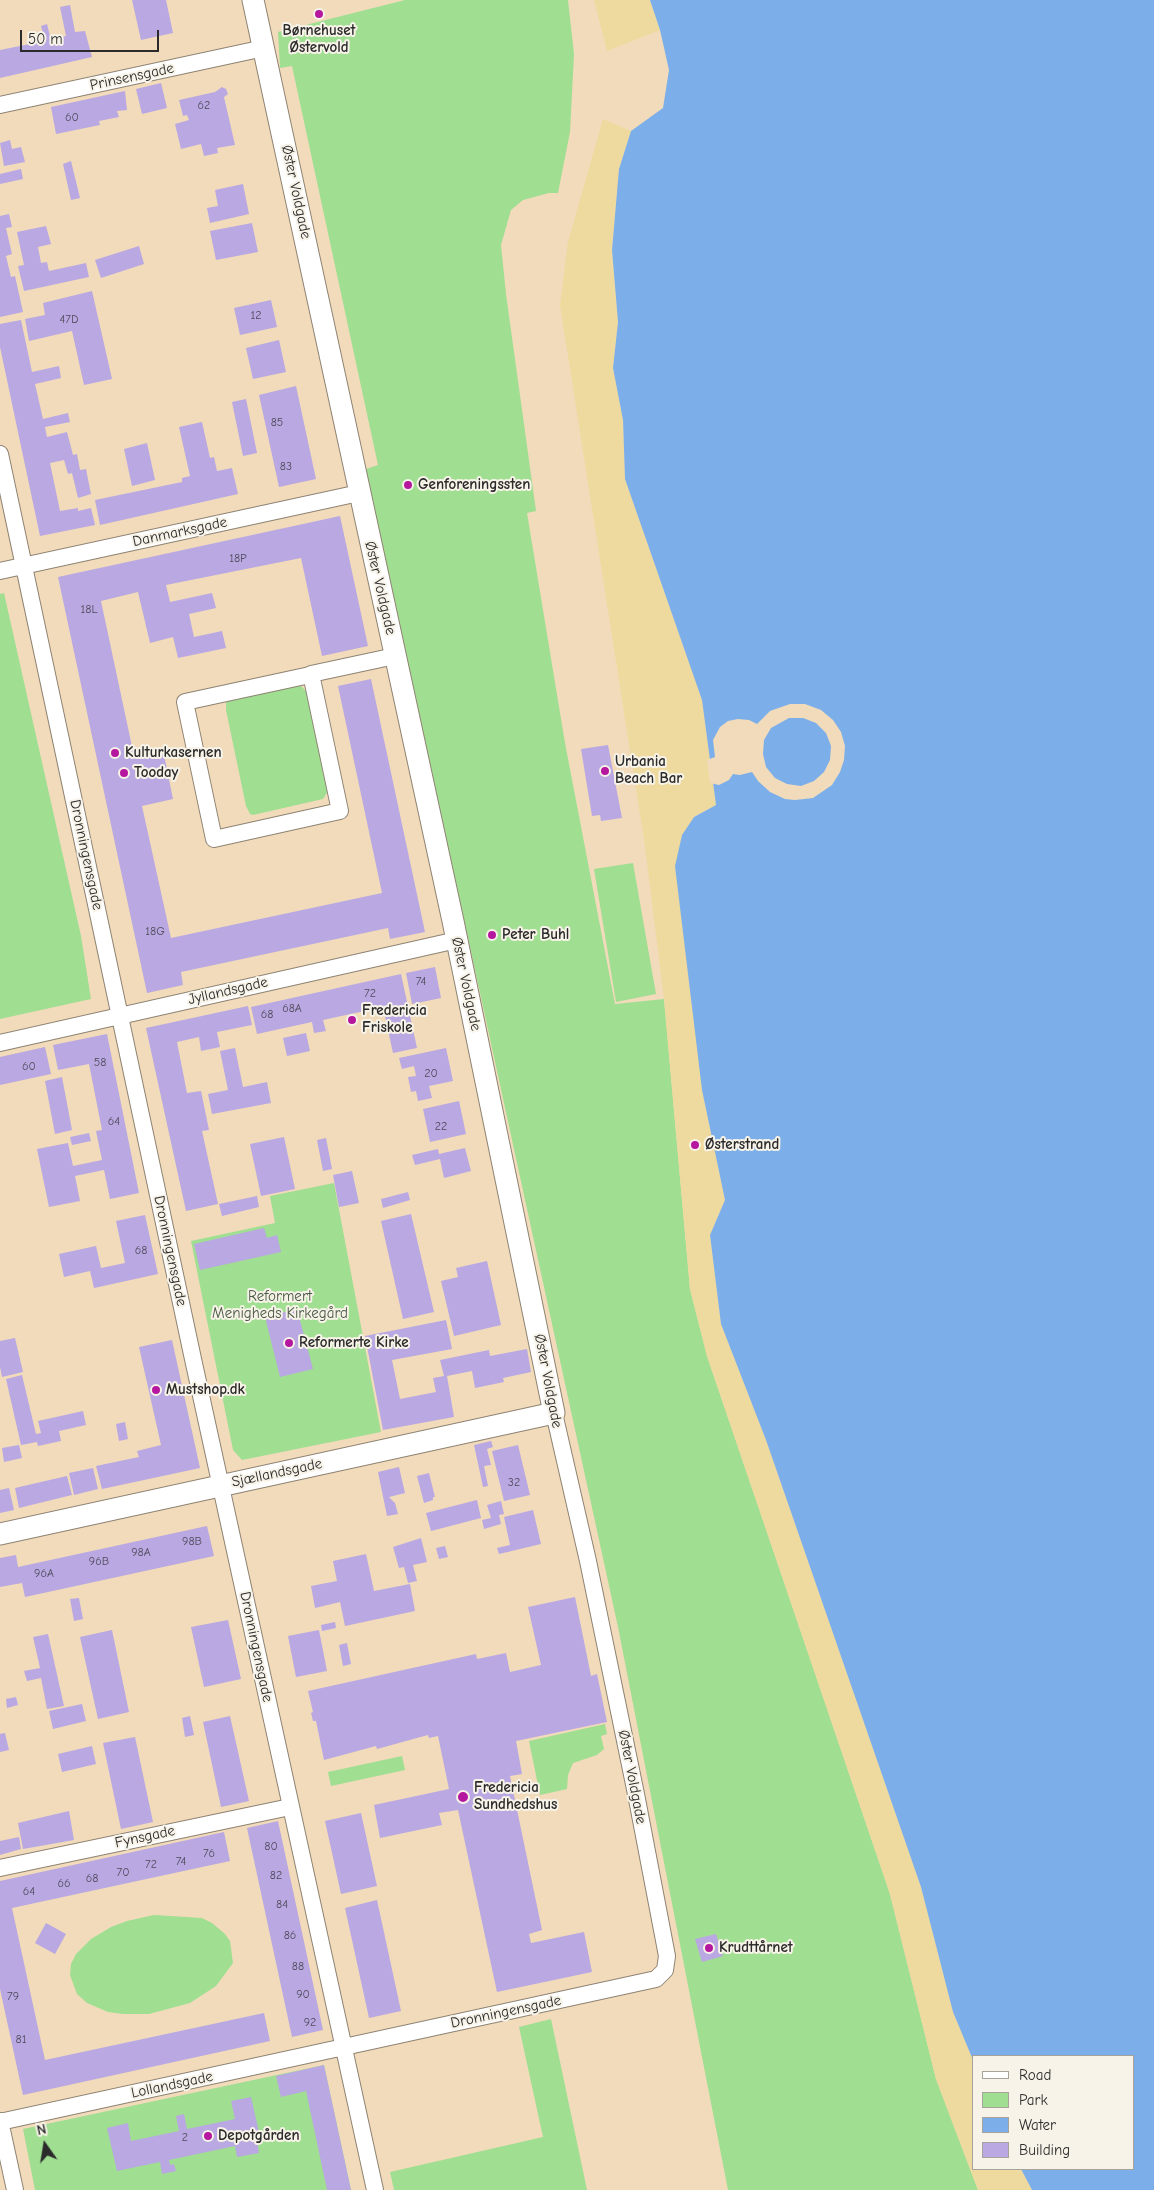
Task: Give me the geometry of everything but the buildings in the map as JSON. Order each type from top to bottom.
[{"type":"street","name":"Øster Voldgade","points":[[253,0],[457,940],[554,1412],[588,1561],[668,1956],[665,1970]]},
{"type":"street","name":"Prinsensgade","points":[[0,105],[264,48]]},
{"type":"street","name":"Dronningensgade","points":[[0,454],[22,566],[222,1485],[290,1807],[375,2190]]},
{"type":"street","name":"Danmarksgade","points":[[0,571],[359,493]]},
{"type":"street","points":[[311,674],[340,811],[214,839],[185,702],[311,674],[396,656]]},
{"type":"street","name":"Jyllandsgade","points":[[0,1042],[457,940]]},
{"type":"street","name":"Sjællandsgade","points":[[0,1534],[554,1412]]},
{"type":"street","name":"Fynsgade","points":[[0,1868],[290,1807]]},
{"type":"street","name":"Dronningensgade","points":[[344,2047],[656,1979],[665,1970]]},
{"type":"street","name":"Lollandsgade","points":[[0,2121],[344,2047]]},
{"type":"street","points":[[0,2121],[15,2190]]},
{"type":"green space","points":[[405,0],[568,0],[574,54],[570,132],[558,193],[549,193],[523,200],[511,210],[501,245],[536,511],[527,513],[565,743],[615,1004],[664,999],[690,1289],[707,1356],[890,1894],[936,2079],[978,2190],[728,2190],[618,1627],[366,469],[378,465],[292,66],[280,68],[278,32]]},
{"type":"green space","points":[[4,593],[81,936],[91,999],[0,1019],[0,594]]},
{"type":"green space","points":[[300,685],[307,692],[328,791],[323,799],[253,815],[250,814],[246,806],[226,710],[226,702]]},
{"type":"green space","points":[[633,863],[656,994],[616,1002],[594,869]]},
{"type":"green space","name":"Reformert Menigheds Kirkegård","points":[[334,1183],[381,1432],[242,1460],[233,1450],[191,1241],[275,1223],[270,1196]]},
{"type":"green space","points":[[605,1724],[607,1734],[601,1736],[604,1749],[597,1755],[573,1763],[568,1775],[567,1789],[540,1795],[529,1741]]},
{"type":"green space","points":[[402,1756],[405,1770],[331,1786],[328,1772]]},
{"type":"green space","points":[[154,1915],[202,1918],[212,1923],[230,1941],[233,1963],[216,1986],[190,2003],[149,2014],[123,2014],[108,2012],[87,2003],[77,1994],[70,1975],[71,1964],[76,1954],[91,1939],[111,1927]]},
{"type":"green space","points":[[551,2019],[587,2190],[394,2190],[390,2172],[543,2137],[519,2027]]},
{"type":"green space","points":[[324,2065],[351,2190],[35,2190],[23,2129]]},
{"type":"sand","points":[[594,0],[650,0],[660,30],[607,51]]},
{"type":"sand","name":"Østerstrand","points":[[603,119],[631,131],[619,169],[612,250],[618,322],[613,368],[623,420],[625,479],[702,700],[716,805],[693,817],[702,1090],[725,1200],[710,1235],[721,1324],[766,1440],[921,1887],[953,2012],[972,2058],[972,2170],[1022,2170],[1032,2190],[978,2190],[936,2079],[890,1894],[707,1356],[690,1289],[664,999],[645,846],[560,305],[568,242]]},
{"type":"water","points":[[650,0],[1154,0],[1154,2190],[1032,2190],[1022,2170],[1134,2170],[1134,2055],[972,2055],[972,2058],[953,2012],[921,1887],[766,1440],[721,1324],[710,1235],[725,1200],[702,1090],[675,866],[682,835],[694,817],[716,805],[702,700],[625,479],[623,420],[613,368],[618,322],[612,250],[619,169],[631,131],[663,108],[669,70],[660,30]]},
{"type":"pier","points":[[790,704],[805,704],[821,710],[833,720],[841,732],[845,746],[844,760],[840,772],[832,785],[813,798],[785,799],[770,792],[758,781],[752,772],[740,775],[733,774],[729,780],[719,785],[710,783],[707,760],[715,757],[713,740],[720,727],[728,721],[738,719],[749,720],[757,724],[770,711]],"holes":[[[789,718],[803,718],[816,723],[826,733],[831,746],[830,760],[824,772],[814,781],[801,786],[787,784],[775,778],[766,767],[763,754],[764,740],[771,728]]]},
{"type":"place","name":"Børnehuset Østervold","points":[[319,14]]},
{"type":"place","name":"Genforeningssten","points":[[408,485]]},
{"type":"place","name":"Kulturkasernen","points":[[115,753]]},
{"type":"place","name":"Urbania Beach Bar","points":[[605,771]]},
{"type":"place","name":"Tooday","points":[[124,773]]},
{"type":"place","name":"Peter Buhl","points":[[492,935]]},
{"type":"place","name":"Fredericia Friskole","points":[[352,1020]]},
{"type":"place","name":"Østerstrand","points":[[695,1145]]},
{"type":"place","name":"Reformerte Kirke","points":[[289,1343]]},
{"type":"place","name":"Mustshop.dk","points":[[156,1390]]},
{"type":"place","name":"Fredericia Sundhedshus","points":[[463,1797]]},
{"type":"place","name":"Krudttårnet","points":[[709,1948]]},
{"type":"place","name":"Depotgården","points":[[208,2136]]}]
